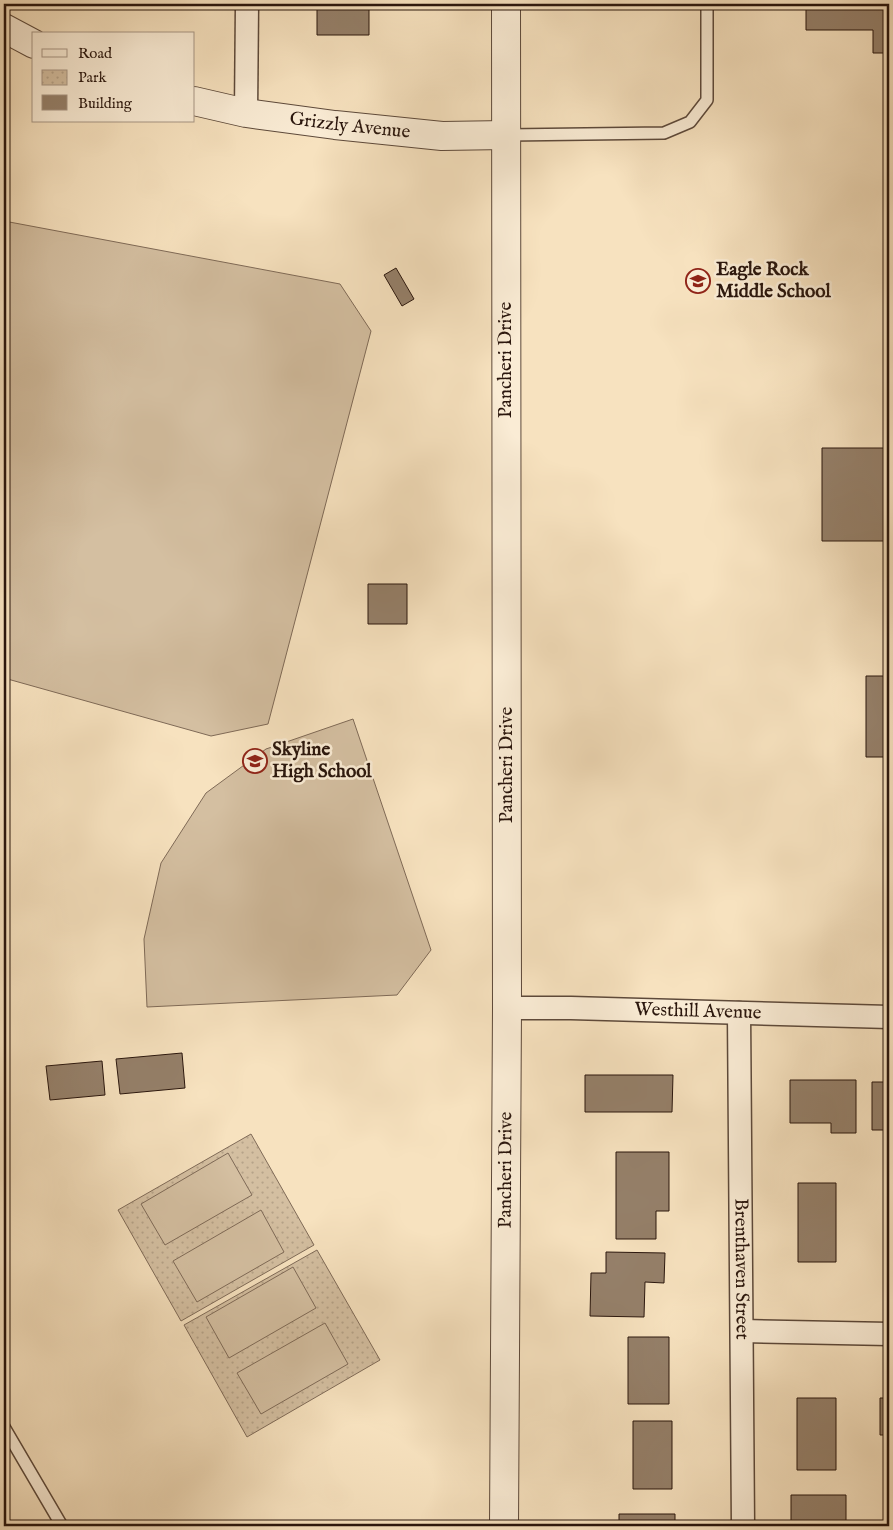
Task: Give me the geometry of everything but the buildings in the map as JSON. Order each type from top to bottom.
[{"type":"street","points":[[246,113],[247,4]]},
{"type":"street","name":"Pancheri Drive","points":[[504,1526],[507,1008],[506,4]]},
{"type":"street","points":[[4,28],[32,43]]},
{"type":"street","name":"Grizzly Avenue","points":[[195,101],[246,113],[335,125],[442,136],[506,135]]},
{"type":"street","name":"Westhill Avenue","points":[[507,1008],[889,1017]]},
{"type":"street","name":"Brenthaven Street","points":[[739,1013],[744,1526]]},
{"type":"street","points":[[743,1332],[889,1334]]},
{"type":"lane","points":[[506,135],[664,133],[690,122],[707,100],[707,4]]},
{"type":"lane","points":[[4,1426],[62,1526]]},
{"type":"green space","points":[[4,221],[340,284],[371,331],[268,724],[211,736],[4,678]]},
{"type":"green space","points":[[353,719],[431,950],[397,995],[147,1007],[144,939],[161,863],[206,793],[266,749]]},
{"type":"green space","points":[[251,1134],[314,1245],[181,1321],[118,1210]]},
{"type":"green space","points":[[228,1153],[252,1195],[165,1245],[141,1204]]},
{"type":"green space","points":[[261,1210],[284,1252],[197,1302],[173,1261]]},
{"type":"green space","points":[[317,1250],[380,1360],[247,1437],[184,1325]]},
{"type":"green space","points":[[293,1267],[316,1308],[229,1358],[206,1317]]},
{"type":"green space","points":[[325,1323],[348,1364],[261,1414],[237,1373]]},
{"type":"place","name":"Eagle Rock Middle School","points":[[698,281]]},
{"type":"place","name":"Skyline High School","points":[[255,761]]}]
